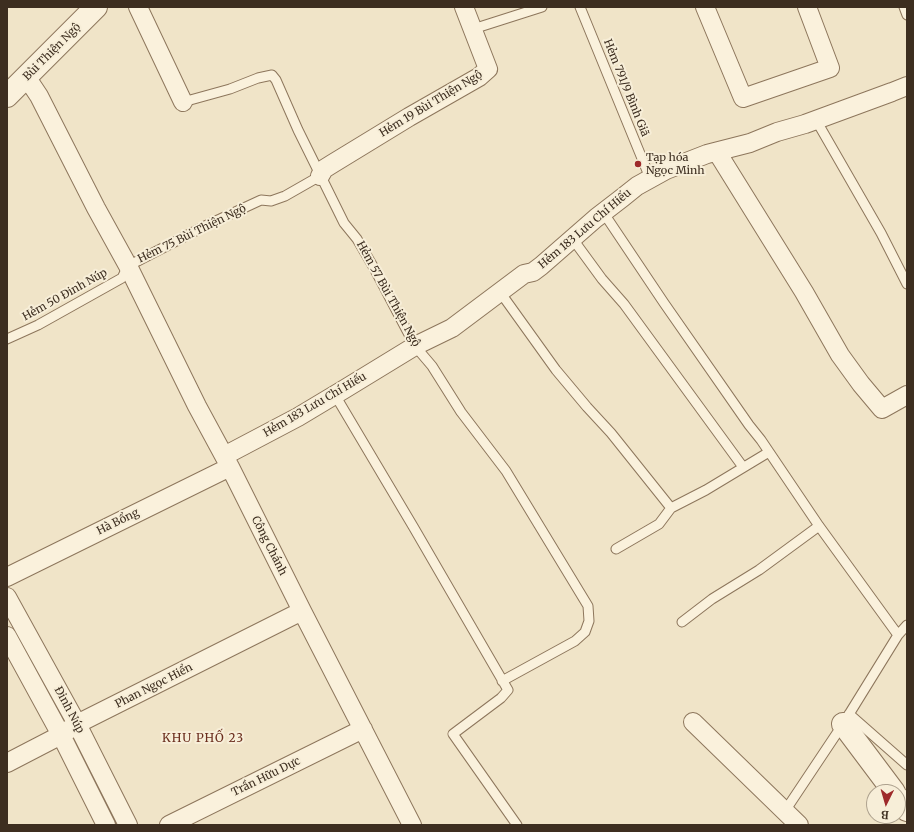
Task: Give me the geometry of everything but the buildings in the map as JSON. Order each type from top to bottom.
[{"type":"street","name":"Bùi Thiện Ngộ","points":[[7,96],[27,78],[96,7]]},
{"type":"street","name":"Hẻm 57 Bùi Thiện Ngộ","points":[[138,7],[183,102]]},
{"type":"street","name":"Hẻm 19 Bùi Thiện Ngộ","points":[[320,176],[324,169],[409,117],[479,77],[488,69],[464,7]]},
{"type":"street","points":[[705,7],[743,98],[830,68],[807,7]]},
{"type":"street","name":"Hẻm 75 Bùi Thiện Ngộ","points":[[27,78],[39,96],[96,208],[128,266]]},
{"type":"street","name":"Hẻm 183 Lưu Chí Hiếu","points":[[227,462],[298,417],[416,346],[452,328],[524,274],[532,272],[541,266],[603,212],[650,178],[707,154],[750,143],[907,86]]},
{"type":"street","points":[[717,152],[804,292],[840,355],[861,384],[882,409],[907,395]]},
{"type":"street","name":"Công Chánh","points":[[128,266],[197,406],[412,825]]},
{"type":"street","name":"Hà Bổng","points":[[7,577],[227,462]]},
{"type":"street","name":"Đinh Núp","points":[[7,597],[77,724],[128,825]]},
{"type":"street","name":"Phan Ngọc Hiển","points":[[7,763],[61,735],[77,724],[302,611]]},
{"type":"street","name":"Đinh Núp","points":[[7,636],[61,735],[106,825]]},
{"type":"street","points":[[846,719],[889,784]]},
{"type":"street","points":[[693,722],[781,818],[799,825]]},
{"type":"street","name":"Trần Hữu Dực","points":[[169,825],[363,729]]},
{"type":"lane","points":[[472,29],[542,7]]},
{"type":"lane","name":"Hẻm 791/9 Bình Giã","points":[[580,7],[650,178]]},
{"type":"lane","points":[[904,7],[907,15]]},
{"type":"lane","name":"Hẻm 57 Bùi Thiện Ngộ","points":[[183,102],[230,89],[258,78],[272,75],[276,80],[298,130],[344,223],[357,239],[374,268],[416,346],[432,366],[461,412],[506,471],[588,606],[589,621],[585,632],[575,641],[502,681]]},
{"type":"lane","points":[[816,120],[881,233],[907,284]]},
{"type":"lane","name":"Hẻm 75 Bùi Thiện Ngộ","points":[[128,266],[207,225],[261,200],[271,201],[285,196],[320,176]]},
{"type":"lane","points":[[603,212],[664,303],[761,440],[819,526],[898,636]]},
{"type":"lane","points":[[572,238],[602,279],[624,304],[743,467]]},
{"type":"lane","name":"Hẻm 50 Đinh Núp","points":[[7,339],[38,325],[122,278],[128,266]]},
{"type":"lane","points":[[500,292],[556,370],[611,433],[671,508]]},
{"type":"lane","points":[[335,395],[508,690],[501,698],[453,734],[517,825]]},
{"type":"lane","points":[[616,549],[659,524],[671,508],[706,490],[769,452]]},
{"type":"lane","points":[[682,622],[712,599],[759,570],[819,526]]},
{"type":"lane","points":[[781,818],[907,624]]},
{"type":"lane","points":[[846,719],[907,765]]},
{"type":"place","name":"Tạp hóa Ngọc Minh","points":[[638,164]]},
{"type":"district","name":"KHU PHỐ 23","points":[[203,739]]}]
